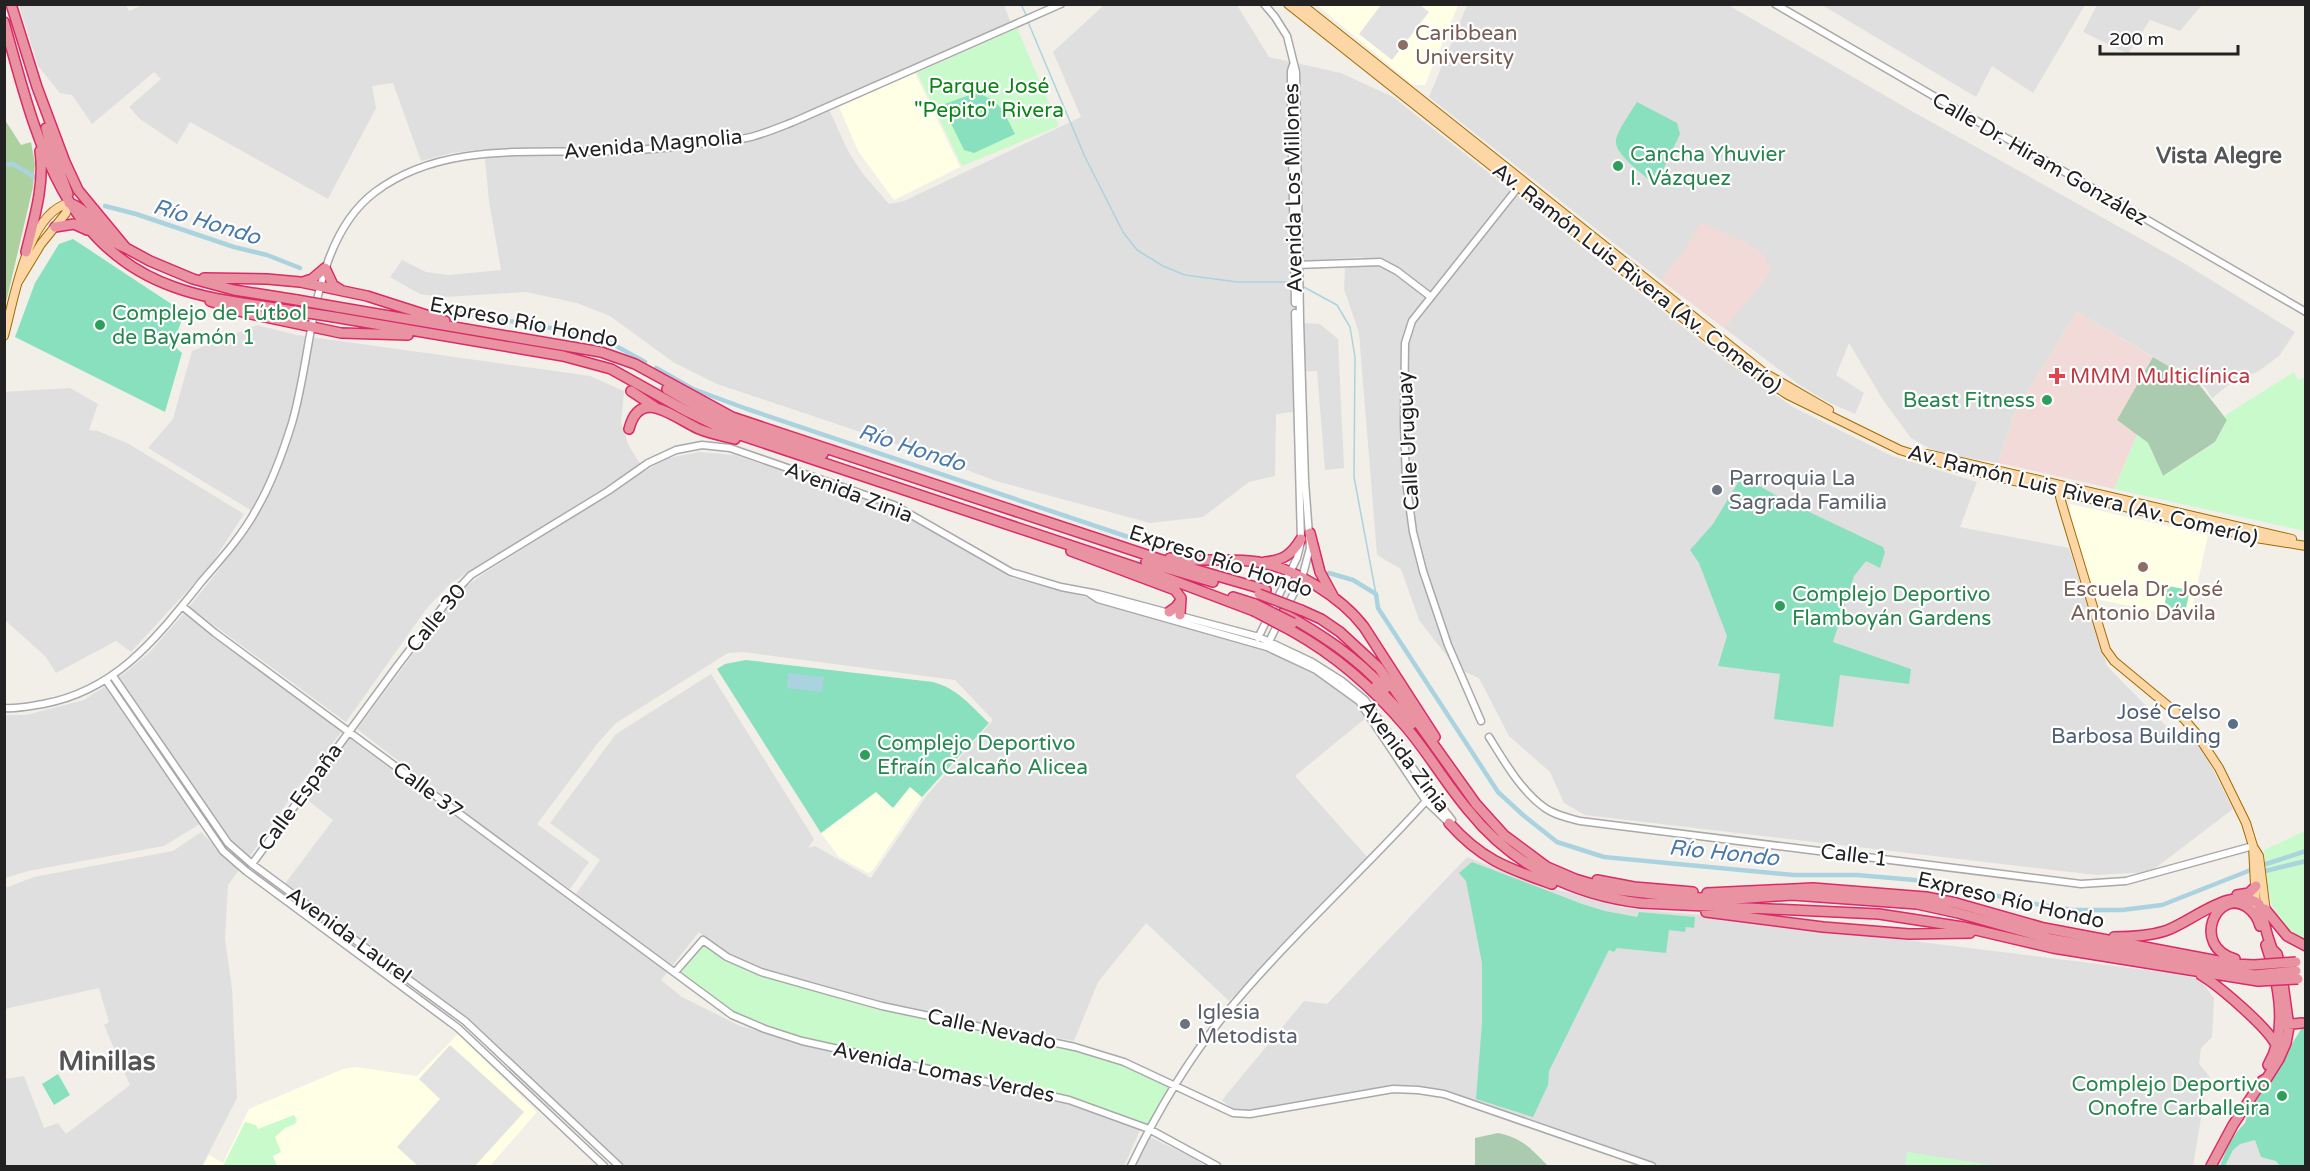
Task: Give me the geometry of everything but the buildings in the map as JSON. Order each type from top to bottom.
[{"type":"highway","points":[[11,4],[37,87],[51,148],[67,189],[69,203]]},
{"type":"highway","points":[[4,22],[38,136],[56,180],[69,203],[81,206],[111,241],[126,248]]},
{"type":"highway","name":"Expreso Río Hondo","points":[[37,87],[64,162],[78,190],[90,207],[126,248],[193,279],[234,290],[591,350],[653,382],[732,417],[1159,560],[1262,592],[1331,619],[1364,645],[1385,668],[1483,806],[1505,829],[1539,855],[1583,876],[1616,884],[1698,892],[1813,888],[1926,897],[2075,934],[2234,964],[2255,974],[2301,970]]},
{"type":"highway","points":[[26,252],[35,216],[42,166],[38,136]]},
{"type":"highway","name":"Expreso Río Hondo","points":[[69,203],[91,233],[110,251],[138,270],[174,287],[202,296],[603,363],[630,370],[653,382],[713,425],[1254,608],[1292,627],[1340,663],[1378,696],[1417,740],[1467,810],[1510,852],[1543,874],[1576,888],[1609,899],[1671,905],[1880,914],[1930,921],[2021,941],[2194,971],[2255,974],[2301,970]]},
{"type":"highway","points":[[55,227],[79,225],[91,233]]},
{"type":"highway","points":[[300,282],[312,279],[325,268],[333,285],[343,291]]},
{"type":"highway","points":[[193,279],[267,279],[300,282],[343,291],[440,318],[452,326]]},
{"type":"highway","points":[[202,296],[231,309],[348,334],[417,335],[425,333]]},
{"type":"highway","points":[[653,382],[713,416],[740,428],[1181,573],[1262,592]]},
{"type":"highway","points":[[653,382],[692,409],[736,430],[999,516],[1254,608]]},
{"type":"highway","points":[[631,391],[708,432],[752,443],[763,443]]},
{"type":"highway","points":[[628,429],[638,410],[656,406]]},
{"type":"highway","points":[[1069,530],[1082,530],[1172,558],[1191,561],[1283,560],[1293,552],[1301,540]]},
{"type":"highway","points":[[1310,533],[1323,579],[1336,600]]},
{"type":"highway","points":[[1037,534],[1045,541],[1175,590],[1179,593],[1181,600],[1179,618]]},
{"type":"highway","points":[[1260,562],[1302,578],[1350,611],[1364,627],[1435,737]]},
{"type":"highway","points":[[1169,612],[1181,600]]},
{"type":"highway","points":[[1303,607],[1357,646],[1379,668],[1476,804],[1504,836],[1547,867],[1575,879],[1609,890],[1677,897],[1735,899],[1792,895],[1917,904],[2051,939],[2255,974]]},
{"type":"highway","points":[[1285,610],[1336,638],[1351,650],[1406,707]]},
{"type":"highway","points":[[1285,610],[1349,655],[1374,676],[1472,807],[1513,848],[1546,869],[1569,881],[1608,894],[1698,902],[1820,908],[1847,912]]},
{"type":"highway","points":[[1292,627],[1339,654],[1374,684],[1408,719]]},
{"type":"highway","points":[[1451,822],[1472,848],[1497,863],[1581,894],[1609,899]]},
{"type":"highway","points":[[2193,917],[2226,898],[2248,893],[2259,887]]},
{"type":"highway","points":[[2075,934],[2114,937],[2143,936],[2166,931],[2229,900],[2241,898],[2256,902],[2260,906],[2270,943],[2277,954],[2284,1025],[2280,1049],[2267,1078],[2262,1080],[2233,1125],[2211,1167]]},
{"type":"highway","points":[[2255,974],[2222,954],[2214,945],[2210,926],[2217,912],[2231,904],[2245,906],[2258,918],[2280,986]]},
{"type":"highway","points":[[1671,905],[1703,912],[1822,927],[1909,934],[1960,933],[2021,941]]},
{"type":"highway","points":[[2265,909],[2287,936],[2306,946]]},
{"type":"highway","points":[[2194,971],[2218,987],[2265,1029],[2280,1049]]},
{"type":"highway","points":[[2265,1029],[2273,1030],[2304,1020]]},
{"type":"highway","points":[[2280,1049],[2288,1046],[2304,1020]]},
{"type":"main road","name":"Av. Ramón Luis Rivera (Av. Comerío)","points":[[1288,4],[1747,359],[1791,389],[1900,444],[2061,488],[2306,544]]},
{"type":"main road","name":"Av. Ramón Luis Rivera (Av. Comerío)","points":[[1301,4],[1520,184]]},
{"type":"main road","points":[[4,336],[18,282],[26,252],[43,223],[60,205],[69,203],[66,213],[30,260],[18,282]]},
{"type":"main road","points":[[2061,488],[2064,511],[2106,650],[2114,661],[2184,720],[2196,733],[2219,768],[2246,823],[2256,857],[2259,887],[2277,954]]},
{"type":"main road","points":[[2258,918],[2256,902],[2259,887]]},
{"type":"street","name":"Avenida Magnolia","points":[[4,708],[14,709],[60,700],[87,691],[113,676],[142,652],[224,555],[256,512],[274,473],[292,423],[325,268],[340,232],[354,213],[372,194],[393,179],[420,166],[454,157],[484,154],[615,151],[682,146],[750,137],[794,122],[1061,4]]},
{"type":"street","name":"Avenida Los Millones","points":[[1264,4],[1287,36],[1293,64],[1291,71],[1297,265],[1305,481],[1310,533],[1310,548],[1302,578],[1268,644]]},
{"type":"street","name":"Calle Dr. Hiram González","points":[[1775,4],[2306,312]]},
{"type":"street","name":"Calle Uruguay","points":[[1481,721],[1448,645],[1423,571],[1413,532],[1406,481],[1405,343],[1412,321],[1520,184]]},
{"type":"street","points":[[1297,265],[1380,261],[1431,297]]},
{"type":"street","name":"Avenida Los Millones","points":[[1258,640],[1298,558],[1301,540],[1297,265]]},
{"type":"street","name":"Avenida Zinia","points":[[608,491],[648,463],[676,450],[702,445],[730,448],[894,505],[1011,572],[1061,587],[1169,612],[1179,618],[1258,640]]},
{"type":"street","name":"Calle 30","points":[[348,731],[452,595],[471,575],[608,491]]},
{"type":"street","name":"Avenida Zinia","points":[[1089,593],[1098,599],[1235,631],[1268,644],[1317,670],[1359,701],[1426,801],[1451,822]]},
{"type":"street","name":"Calle 37","points":[[182,606],[215,633],[675,972]]},
{"type":"street","points":[[1235,631],[1265,626]]},
{"type":"street","points":[[1274,630],[1276,640],[1283,648]]},
{"type":"street","name":"Avenida Zinia","points":[[1268,644],[1283,648],[1342,681],[1365,700],[1451,822]]},
{"type":"street","name":"Avenida Laurel","points":[[113,676],[228,843],[252,864],[465,1021],[619,1167]]},
{"type":"street","name":"Avenida Laurel","points":[[106,680],[223,851],[246,872],[458,1028],[604,1167]]},
{"type":"street","name":"Calle España","points":[[252,864],[348,731]]},
{"type":"street","name":"Calle 1","points":[[1489,737],[1511,772],[1545,808],[1580,821],[2081,884],[2126,881],[2253,846]]},
{"type":"street","points":[[1131,1167],[1149,1129],[1175,1085],[1226,1013],[1432,795]]},
{"type":"street","name":"Calle Nevado","points":[[675,972],[703,940],[727,957],[761,972],[882,1006],[1075,1047],[1124,1062],[1233,1113],[1250,1114],[1393,1089],[1418,1090],[1444,1094],[1652,1167]]},
{"type":"street","name":"Avenida Lomas Verdes","points":[[675,972],[732,1015],[765,1029],[802,1041],[1069,1100],[1149,1129],[1217,1167]]},
{"type":"shaded area","points":[[145,4],[1004,5],[1011,23],[826,103],[849,153],[863,174],[889,204],[904,201],[1081,117],[1053,52],[1104,5],[1237,5],[1269,57],[1341,73],[1393,97],[1728,363],[1793,407],[1892,456],[1977,482],[1960,527],[2069,548],[2107,666],[2171,731],[2198,740],[2233,809],[2150,872],[2096,875],[1585,815],[1564,803],[1550,772],[1509,736],[1479,678],[1456,668],[1419,620],[1401,569],[1377,555],[1359,333],[1344,289],[1345,267],[1360,263],[1363,257],[1302,261],[1303,323],[1320,324],[1338,339],[1344,468],[1325,470],[1317,371],[1294,372],[1293,412],[1276,414],[1275,476],[1249,482],[1203,517],[1150,523],[996,481],[914,450],[717,384],[673,362],[610,316],[577,303],[526,292],[444,297],[420,294],[390,277],[402,260],[426,272],[448,275],[501,270],[489,201],[484,149],[452,153],[421,161],[393,83],[372,86],[376,108],[328,199],[190,122],[177,144],[140,119],[129,107],[161,79],[154,72],[92,124],[72,95],[60,93],[38,66],[19,5],[126,5],[129,11]]},
{"type":"shaded area","points":[[2097,4],[2202,5],[2180,31],[2150,20],[2128,54],[2083,32]]},
{"type":"shaded area","name":"Caribbean University","points":[[1317,5],[1458,5],[1425,85],[1413,85]]},
{"type":"shaded area","points":[[1381,5],[1420,5],[1429,12],[1392,60],[1359,34]]},
{"type":"shaded area","points":[[1467,5],[1728,5],[2182,262],[2295,332],[2279,356],[2259,371],[2231,383],[2212,398],[2205,387],[2077,312],[2015,412],[1998,463],[1938,453],[1911,438],[1883,400],[1849,343],[1836,375],[1864,393],[1855,414],[1826,401],[1801,386],[1658,278],[1429,97]]},
{"type":"shaded area","points":[[1822,5],[2085,5],[2033,93],[1992,66],[1976,97]]},
{"type":"shaded area","points":[[915,73],[960,167],[894,200],[858,151],[839,107]]},
{"type":"shaded area","points":[[1701,222],[1756,248],[1769,265],[1769,274],[1725,328],[1661,280],[1686,248]]},
{"type":"shaded area","points":[[2077,312],[2153,357],[2117,420],[2137,435],[2114,489],[1998,463],[2015,412]]},
{"type":"shaded area","points":[[257,325],[297,335],[590,376],[624,391],[621,423],[629,446],[645,471],[668,458],[699,452],[735,455],[881,505],[1012,578],[1259,642],[1328,680],[1354,698],[1367,717],[1295,776],[1368,858],[1229,1001],[1146,923],[1098,982],[1074,1041],[797,986],[721,951],[699,932],[661,980],[682,997],[740,1026],[869,1062],[1053,1097],[1132,1124],[1140,1130],[1124,1166],[622,1166],[554,1101],[424,991],[284,885],[333,820],[305,798],[349,738],[571,901],[600,860],[550,823],[616,734],[711,674],[814,839],[808,848],[815,846],[871,878],[927,795],[993,720],[955,680],[743,652],[728,653],[616,723],[597,744],[537,824],[589,862],[570,889],[517,852],[357,729],[461,590],[626,484],[623,476],[451,583],[427,608],[346,722],[189,607],[218,571],[257,514],[148,448],[173,419],[192,351]]},
{"type":"shaded area","points":[[2153,357],[2198,383],[2227,420],[2215,442],[2163,476],[2148,443],[2117,420]]},
{"type":"shaded area","points":[[70,388],[98,404],[89,430],[98,431],[129,444],[244,514],[210,566],[131,652],[116,641],[56,673],[46,657],[5,620],[4,392]]},
{"type":"shaded area","name":"Escuela Dr. José Antonio Dávila","points":[[2070,504],[2208,535],[2190,618],[2095,599],[2071,520]]},
{"type":"shaded area","points":[[184,613],[343,730],[296,790],[250,856],[228,839],[211,817],[164,846],[28,871],[5,878],[5,715],[26,715],[84,700],[121,676],[149,653]]},
{"type":"shaded area","points":[[910,787],[922,797],[873,870],[868,873],[839,857],[821,833],[877,791]]},
{"type":"shaded area","points":[[201,832],[239,870],[228,885],[225,939],[232,989],[237,1098],[202,1166],[5,1166],[5,1079],[24,1076],[44,1128],[58,1123],[66,1134],[130,1085],[104,1025],[109,1022],[99,988],[5,1009],[5,888],[34,877],[173,851]]},
{"type":"shaded area","points":[[1467,857],[1534,883],[1624,908],[1703,915],[2187,975],[2202,982],[2214,998],[2212,1037],[2201,1048],[2199,1064],[2210,1077],[2206,1088],[2193,1166],[1631,1166],[1632,1160],[1447,1096],[1385,1093],[1238,1115],[1222,1100],[1304,1001],[1327,1004]]},
{"type":"shaded area","points":[[458,1034],[537,1112],[490,1166],[203,1166],[209,1155],[223,1163],[249,1109],[343,1069],[356,1067],[417,1076]]},
{"type":"shaded area","points":[[450,1045],[524,1112],[475,1166],[418,1166],[397,1147],[440,1099],[419,1079]]},
{"type":"shaded area","points":[[1498,1133],[1520,1141],[1548,1166],[1475,1166],[1475,1138]]},
{"type":"shaded area","points":[[1148,1136],[1193,1158],[1205,1166],[1135,1166]]},
{"type":"shaded area","points":[[2255,1140],[2261,1157],[2276,1161],[2280,1166],[2225,1166],[2233,1150],[2240,1144]]},
{"type":"green space","name":"Parque José \"Pepito\" Rivera","points":[[1017,28],[1059,126],[962,166],[917,73]]},
{"type":"green space","points":[[975,93],[996,103],[1015,134],[974,153],[964,150],[942,105]]},
{"type":"green space","points":[[1637,102],[1677,123],[1680,134],[1656,185],[1631,165],[1616,146],[1619,131]]},
{"type":"green space","points":[[5,120],[21,145],[31,142],[35,164],[33,187],[5,307]]},
{"type":"green space","name":"Complejo de Fútbol de Bayamón 1","points":[[73,239],[185,313],[172,344],[182,353],[165,412],[15,337],[35,283],[59,244]]},
{"type":"green space","points":[[2294,372],[2298,380],[2305,378],[2305,531],[2114,489],[2137,435],[2148,443],[2163,476],[2215,443],[2227,420],[2224,416]]},
{"type":"green space","name":"Complejo Deportivo Flamboyán Gardens","points":[[1742,476],[1784,500],[1883,547],[1885,552],[1880,568],[1866,561],[1854,576],[1833,642],[1911,669],[1909,684],[1840,675],[1833,727],[1774,719],[1780,674],[1718,666],[1727,636],[1699,563],[1690,550],[1713,524]]},
{"type":"green space","points":[[2168,586],[2190,590],[2185,612],[2164,608]]},
{"type":"green space","name":"Complejo Deportivo Efraín Calcaño Alicea","points":[[746,660],[933,682],[957,693],[989,723],[922,797],[910,787],[893,808],[876,792],[821,833],[717,669],[725,664]]},
{"type":"green space","points":[[2305,831],[2305,942],[2292,935],[2276,916],[2269,890],[2264,850]]},
{"type":"green space","points":[[1472,862],[1605,911],[1637,917],[1639,912],[1695,917],[1694,928],[1686,927],[1685,932],[1669,930],[1666,953],[1617,948],[1614,952],[1609,950],[1549,1071],[1548,1085],[1533,1117],[1476,1099],[1482,1023],[1482,963],[1466,881],[1459,873]]},
{"type":"green space","points":[[703,940],[711,948],[761,972],[828,991],[992,1028],[1124,1062],[1175,1085],[1149,1129],[1069,1100],[802,1041],[732,1015],[675,972]]},
{"type":"green space","name":"Complejo Deportivo Onofre Carballeira","points":[[2305,1023],[2305,1166],[2220,1166],[2233,1138],[2245,1123],[2248,1113]]},
{"type":"green space","points":[[58,1074],[70,1095],[54,1105],[42,1084]]},
{"type":"green space","points":[[294,1115],[297,1120],[295,1124],[285,1128],[275,1137],[281,1152],[273,1156],[277,1166],[223,1166],[245,1122],[256,1125],[258,1129]]},
{"type":"green space","points":[[1907,1152],[1999,1166],[1905,1166]]},
{"type":"water","points":[[788,673],[824,677],[822,692],[787,688]]},
{"type":"waterway","points":[[1021,4],[1027,17]]},
{"type":"waterway","points":[[1028,22],[1085,157],[1123,232],[1137,250],[1163,266],[1185,275],[1237,282],[1292,282]]},
{"type":"waterway","name":"Río Hondo","points":[[4,165],[13,164],[38,179]]},
{"type":"waterway","name":"Río Hondo","points":[[105,206],[234,247],[267,255],[300,268]]},
{"type":"waterway","points":[[1302,286],[1337,305],[1350,327],[1355,357],[1354,477],[1376,594]]},
{"type":"waterway","name":"Río Hondo","points":[[462,313],[598,336],[645,362]]},
{"type":"waterway","name":"Río Hondo","points":[[656,368],[693,389],[747,409],[1161,548]]},
{"type":"waterway","name":"Río Hondo","points":[[1329,573],[1353,580],[1376,594],[1378,608],[1498,792],[1557,842],[1604,857],[1794,875],[1857,875],[1938,882],[2023,902],[2073,910],[2122,910],[2162,905],[2266,864],[2306,851]]},
{"type":"waterway","name":"Río Hondo","points":[[2261,872],[2306,861]]},
{"type":"place","name":"Caribbean University","points":[[1403,45]]},
{"type":"place","name":"Cancha Yhuvier I. Vázquez","points":[[1618,166]]},
{"type":"place","name":"Complejo de Fútbol de Bayamón 1","points":[[100,325]]},
{"type":"place","name":"MMM Multiclínica","points":[[2057,376]]},
{"type":"place","name":"Beast Fitness","points":[[2047,400]]},
{"type":"place","name":"Parroquia La Sagrada Familia","points":[[1717,490]]},
{"type":"place","name":"Escuela Dr. José Antonio Dávila","points":[[2143,567]]},
{"type":"place","name":"Complejo Deportivo Flamboyán Gardens","points":[[1780,606]]},
{"type":"place","name":"José Celso Barbosa Building","points":[[2233,724]]},
{"type":"place","name":"Complejo Deportivo Efraín Calcaño Alicea","points":[[865,755]]},
{"type":"place","name":"Iglesia Metodista","points":[[1185,1024]]},
{"type":"place","name":"Complejo Deportivo Onofre Carballeira","points":[[2282,1096]]},
{"type":"district","name":"Vista Alegre","points":[[2219,155]]},
{"type":"district","name":"Minillas","points":[[107,1061]]}]
